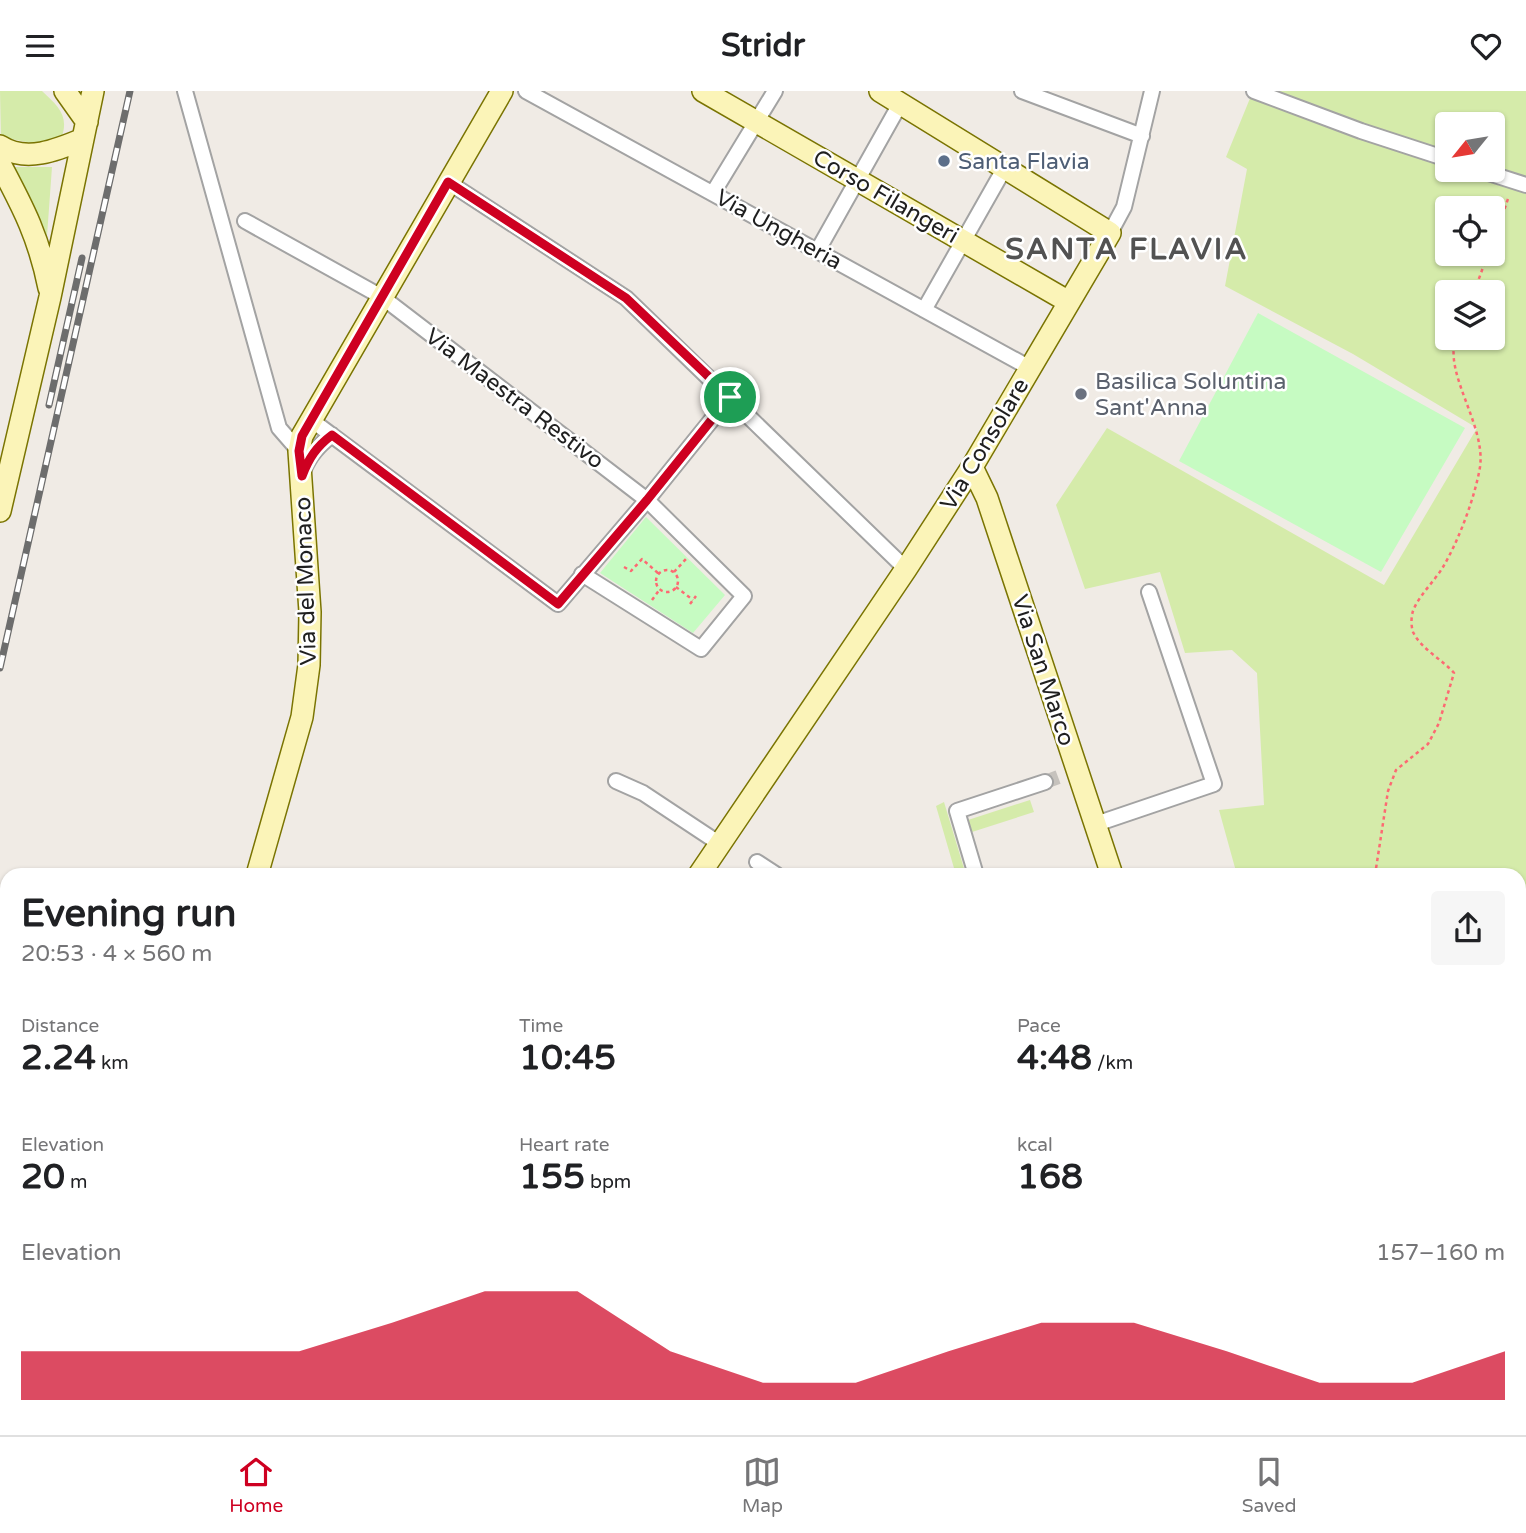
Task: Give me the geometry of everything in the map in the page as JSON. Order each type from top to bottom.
[{"type":"street","points":[[65,91],[85,130]]},
{"type":"street","points":[[0,511],[6,461],[50,297],[93,91]]},
{"type":"street","points":[[185,91],[279,428],[299,451]]},
{"type":"street","points":[[299,451],[310,419],[502,91]]},
{"type":"street","name":"Via Ungheria","points":[[526,91],[1030,368]]},
{"type":"street","name":"Corso Filangeri","points":[[703,91],[1069,302]]},
{"type":"street","points":[[713,193],[775,91]]},
{"type":"street","points":[[880,91],[1110,233],[1124,207],[1152,91]]},
{"type":"street","points":[[1022,91],[1142,136]]},
{"type":"street","points":[[1254,91],[1435,155]]},
{"type":"street","points":[[818,250],[900,104]]},
{"type":"street","points":[[0,146],[9,152],[51,152],[85,130]]},
{"type":"street","points":[[0,164],[25,211],[41,252],[50,297]]},
{"type":"street","points":[[924,310],[1004,169]]},
{"type":"street","points":[[448,182],[626,298],[906,569]]},
{"type":"street","name":"Via Maestra Restivo","points":[[245,221],[382,297],[647,500],[744,596],[701,649],[582,575]]},
{"type":"street","name":"Via Consolare","points":[[704,868],[972,467],[1110,233]]},
{"type":"street","points":[[310,419],[558,604],[730,397]]},
{"type":"street","points":[[302,476],[309,458],[319,445],[332,435]]},
{"type":"street","name":"Via del Monaco","points":[[259,868],[302,717],[309,665],[310,612],[299,451]]},
{"type":"street","name":"Via San Marco","points":[[972,467],[986,498],[1069,773],[1096,824],[1110,868]]},
{"type":"street","points":[[1096,824],[1214,784],[1149,592]]},
{"type":"street","points":[[616,781],[643,793],[720,844]]},
{"type":"street","points":[[974,868],[957,811],[1045,782]]},
{"type":"street","points":[[757,862],[766,868]]},
{"type":"path","points":[[1505,215],[1519,183]]},
{"type":"path","points":[[1376,868],[1388,790],[1396,770],[1428,744],[1439,723],[1454,673],[1444,661],[1420,642],[1412,630],[1411,614],[1444,565],[1475,490],[1480,463],[1479,438],[1453,359],[1455,350]]},
{"type":"path","points":[[624,566],[631,571],[642,559],[659,574]]},
{"type":"path","points":[[668,570],[674,572],[678,578],[676,587],[670,591],[660,589],[657,582],[659,574],[668,570]]},
{"type":"path","points":[[676,587],[694,598],[690,604]]},
{"type":"green space","points":[[0,91],[42,91],[61,112],[64,124],[61,139],[42,145],[1,137]]},
{"type":"green space","points":[[1253,91],[1526,91],[1526,868],[1235,868],[1219,810],[1264,805],[1257,673],[1232,650],[1185,653],[1160,572],[1085,589],[1056,505],[1107,428],[1384,585],[1477,428],[1353,354],[1225,286],[1247,169],[1226,157]]},
{"type":"green space","points":[[13,167],[52,167],[47,236],[36,210]]},
{"type":"green space","points":[[1258,313],[1465,428],[1381,572],[1179,461]]},
{"type":"green space","points":[[646,517],[725,595],[693,633],[600,573]]},
{"type":"green space","points":[[1030,800],[1034,812],[972,832],[968,820]]},
{"type":"green space","points":[[944,802],[964,868],[954,868],[936,806]]},
{"type":"tunnel","points":[[1045,782],[1061,776]]},
{"type":"railway","points":[[0,668],[130,91]]},
{"type":"railway","points":[[49,405],[82,258]]},
{"type":"place","name":"Santa Flavia","points":[[944,161]]},
{"type":"place","name":"Basilica Soluntina Sant'Anna","points":[[1081,394]]},
{"type":"district","name":"SANTA FLAVIA","points":[[1127,249]]},
{"type":"route","points":[[448,182],[626,298],[730,397],[558,604],[332,435],[319,445],[309,458],[302,476],[299,451],[310,419],[448,182]]}]
